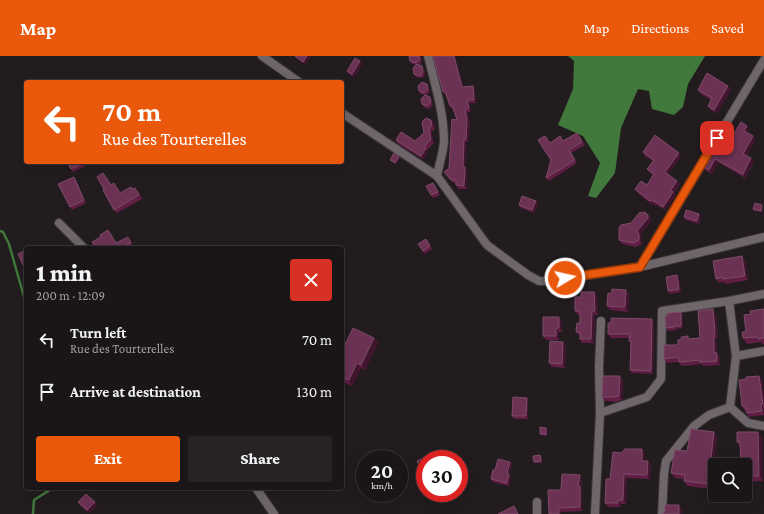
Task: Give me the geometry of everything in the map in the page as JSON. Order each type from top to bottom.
[{"type":"street","points":[[262,56],[296,80]]},
{"type":"street","points":[[428,56],[437,90],[443,124],[444,144],[437,176]]},
{"type":"street","points":[[640,267],[764,60]]},
{"type":"street","points":[[344,113],[437,176],[487,245],[520,271],[539,281],[640,267],[764,237]]},
{"type":"street","points":[[59,223],[82,246]]},
{"type":"street","points":[[600,413],[647,396],[661,379],[662,311],[764,294]]},
{"type":"street","points":[[729,301],[736,356],[730,407]]},
{"type":"street","points":[[595,514],[600,413],[599,367],[601,321]]},
{"type":"street","points":[[736,356],[764,351]]},
{"type":"street","points":[[662,514],[666,461],[694,426],[710,415],[730,407]]},
{"type":"street","points":[[730,407],[748,423],[764,426]]},
{"type":"street","points":[[257,490],[274,514]]},
{"type":"street","points":[[537,502],[537,514]]},
{"type":"shaded area","points":[[568,56],[705,56],[688,84],[683,107],[674,115],[652,109],[649,91],[638,89],[621,128],[615,173],[596,198],[588,196],[600,163],[583,136],[558,125],[573,89],[574,61]]},
{"type":"building","points":[[295,56],[307,56],[303,62]]},
{"type":"building","points":[[409,56],[419,56],[420,59],[416,63],[410,61]]},
{"type":"building","points":[[433,56],[454,56],[462,87],[473,86],[474,100],[467,100],[469,108],[465,110],[467,119],[466,139],[464,139],[464,186],[456,185],[456,180],[451,180],[444,172],[449,168],[452,119],[457,120],[445,91],[443,92]]},
{"type":"building","points":[[355,58],[360,61],[352,74],[347,71]]},
{"type":"building","points":[[417,64],[422,66],[423,72],[420,76],[414,74],[413,68]]},
{"type":"building","points":[[707,73],[728,86],[714,110],[708,106],[712,98],[698,90]]},
{"type":"building","points":[[422,82],[427,84],[428,89],[424,93],[419,91],[418,86]]},
{"type":"building","points":[[425,95],[430,97],[431,102],[427,106],[422,104],[421,99]]},
{"type":"building","points":[[426,118],[431,120],[432,125],[429,129],[431,139],[424,147],[426,148],[421,156],[396,140],[401,132],[415,141],[424,133],[422,122]]},
{"type":"building","points":[[741,122],[747,126],[744,131],[753,136],[743,154],[751,158],[743,174],[715,159],[709,170],[704,167],[717,142],[723,146],[725,144],[727,145]]},
{"type":"building","points":[[577,133],[582,142],[569,150],[575,160],[546,178],[551,160],[538,140],[545,136],[550,143],[560,136],[563,141]]},
{"type":"building","points":[[655,135],[679,153],[665,172],[677,181],[671,190],[673,192],[663,207],[655,201],[650,201],[635,189],[641,181],[647,185],[654,174],[647,169],[654,160],[643,152]]},
{"type":"building","points":[[394,153],[399,157],[395,163],[390,160]]},
{"type":"building","points":[[68,164],[81,164],[71,169]]},
{"type":"building","points":[[103,173],[111,185],[114,183],[120,193],[131,187],[132,189],[135,188],[139,195],[114,210],[97,177]]},
{"type":"building","points":[[74,177],[84,200],[70,207],[58,184]]},
{"type":"building","points":[[433,183],[438,192],[431,195],[426,186]]},
{"type":"building","points":[[522,196],[536,201],[532,210],[519,205]]},
{"type":"building","points":[[755,203],[762,205],[761,211],[753,209]]},
{"type":"building","points":[[686,210],[699,214],[697,221],[684,217]]},
{"type":"building","points":[[645,212],[648,215],[648,218],[637,231],[639,234],[639,240],[634,243],[619,240],[619,228],[621,225],[631,223],[639,213]]},
{"type":"building","points":[[108,230],[116,243],[128,237],[131,243],[127,244],[128,246],[95,246],[92,242],[101,237],[100,235]]},
{"type":"building","points":[[426,239],[430,246],[423,251],[418,244]]},
{"type":"building","points":[[24,251],[23,265],[18,254]]},
{"type":"building","points":[[742,256],[745,276],[723,279],[722,277],[716,279],[713,261]]},
{"type":"building","points":[[677,275],[679,289],[668,291],[666,277]]},
{"type":"building","points":[[612,289],[626,290],[625,307],[607,306],[608,293],[611,294]]},
{"type":"building","points":[[581,292],[594,292],[595,311],[592,311],[591,339],[580,339],[580,332],[576,332],[577,323],[580,323],[580,311],[575,311],[575,297],[581,297]]},
{"type":"building","points":[[713,309],[715,333],[714,353],[717,353],[717,361],[700,362],[700,360],[679,362],[679,357],[664,359],[664,345],[676,345],[678,344],[678,340],[682,339],[681,337],[688,336],[688,339],[700,338],[698,311]]},
{"type":"building","points":[[764,309],[764,338],[743,338],[742,332],[746,332],[744,315],[751,314],[750,311]]},
{"type":"building","points":[[681,312],[681,326],[666,328],[665,316],[668,316],[668,313]]},
{"type":"building","points":[[543,317],[559,317],[559,328],[556,328],[556,336],[543,336]]},
{"type":"building","points":[[611,318],[652,319],[651,371],[630,370],[630,334],[608,334],[608,323],[611,323]]},
{"type":"building","points":[[353,328],[374,338],[361,365],[357,363],[349,380],[344,378],[344,347]]},
{"type":"building","points":[[550,341],[563,342],[562,364],[549,363]]},
{"type":"building","points":[[603,376],[620,376],[619,396],[602,397]]},
{"type":"building","points":[[759,376],[763,404],[761,404],[762,411],[747,413],[745,406],[742,406],[739,380],[746,379],[746,377]]},
{"type":"building","points":[[513,397],[527,398],[526,416],[512,416]]},
{"type":"building","points":[[540,427],[546,428],[546,434],[540,434]]},
{"type":"building","points":[[691,429],[714,432],[711,458],[708,458],[708,484],[684,481],[685,475],[671,473],[675,450],[687,451]]},
{"type":"building","points":[[737,432],[758,432],[759,476],[752,476],[752,458],[741,458],[740,442],[737,442]]},
{"type":"building","points":[[625,449],[642,449],[642,461],[648,461],[647,475],[624,474],[623,500],[618,500],[618,503],[605,503],[606,479],[610,479],[613,452],[621,453]]},
{"type":"building","points":[[540,455],[541,461],[534,462],[533,456]]},
{"type":"building","points":[[498,459],[510,462],[507,473],[509,474],[507,483],[491,479]]},
{"type":"building","points":[[562,474],[580,475],[578,486],[580,486],[580,507],[559,508],[559,514],[549,514],[548,490],[561,490]]},
{"type":"building","points":[[86,494],[95,502],[87,510],[78,502]]},
{"type":"building","points":[[665,505],[679,505],[679,514],[663,514],[665,511]]},
{"type":"building","points":[[514,506],[518,514],[498,514]]},
{"type":"waterway","points":[[0,231],[3,232],[9,244],[24,297]]},
{"type":"waterway","points":[[33,514],[34,500],[50,490]]},
{"type":"route","points":[[565,278],[640,267],[717,138]]}]
